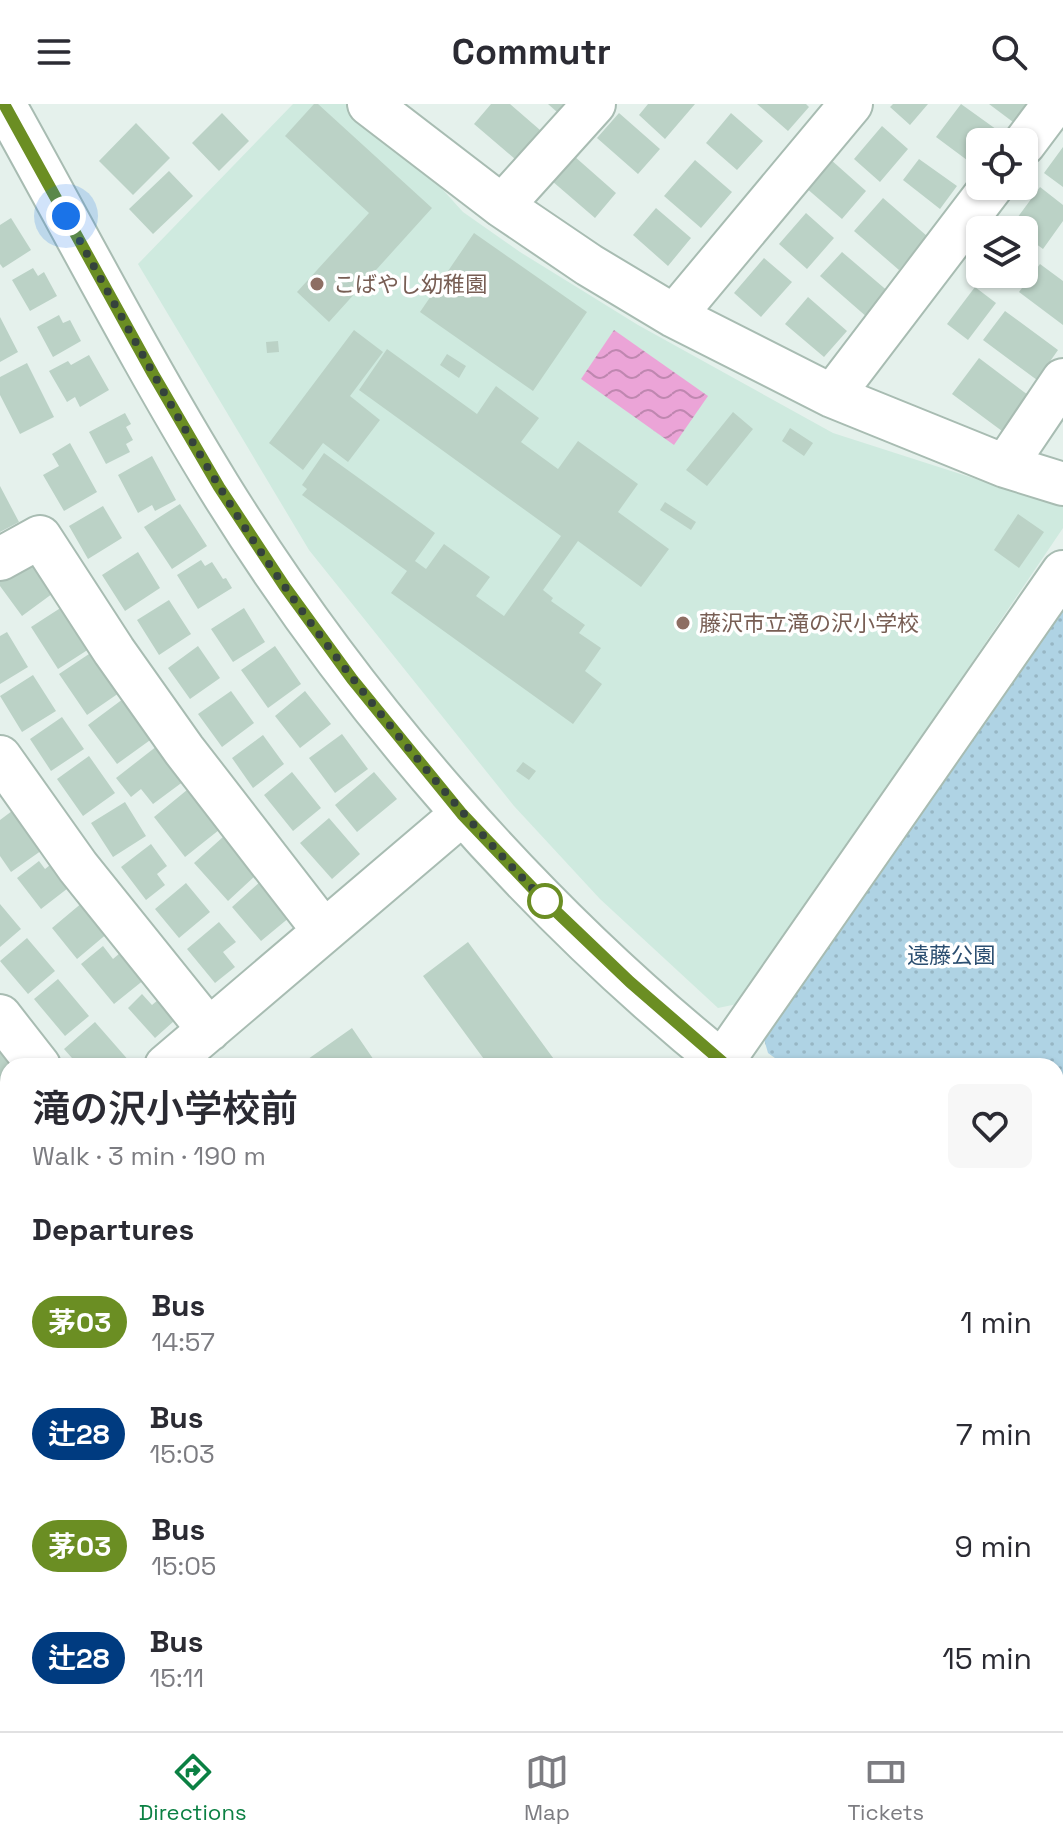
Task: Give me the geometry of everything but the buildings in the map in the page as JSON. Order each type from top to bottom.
[{"type":"street","points":[[4,104],[219,487],[285,587],[352,679],[462,814],[541,897],[630,982],[717,1058]]},
{"type":"street","points":[[369,104],[502,206],[589,265],[674,316],[832,396],[1005,466],[1063,484]]},
{"type":"street","points":[[502,206],[594,104]]},
{"type":"street","points":[[674,316],[851,104]]},
{"type":"street","points":[[1036,128],[1054,104]]},
{"type":"street","points":[[832,396],[981,200]]},
{"type":"street","points":[[1005,466],[1063,380]]},
{"type":"street","points":[[0,559],[40,537],[114,651],[184,750],[324,931]]},
{"type":"street","points":[[728,1058],[1063,572]]},
{"type":"street","points":[[0,757],[78,867],[209,1030]]},
{"type":"street","points":[[176,1058],[462,814]]},
{"type":"street","points":[[0,1016],[33,1058]]},
{"type":"shaded area","name":"藤沢市立滝の沢小学校","points":[[293,104],[365,104],[463,212],[520,252],[638,325],[833,433],[1063,507],[1063,528],[742,1003],[718,1008],[600,899],[514,806],[309,550],[138,264]]},
{"type":"green space","name":"遠藤公園","points":[[1063,602],[1063,1058],[775,1058],[768,1053],[762,1032]]},
{"type":"water","points":[[614,330],[708,396],[674,445],[581,379]]},
{"type":"bus line","name":"茅03","points":[[4,104],[219,487],[285,587],[352,679],[462,814],[541,897],[630,982],[718,1058]]},
{"type":"place","name":"こばやし幼稚園","points":[[317,284]]},
{"type":"place","name":"藤沢市立滝の沢小学校","points":[[683,623]]},
{"type":"route","points":[[66,216],[219,487],[285,587],[352,679],[462,814],[545,901]]}]
